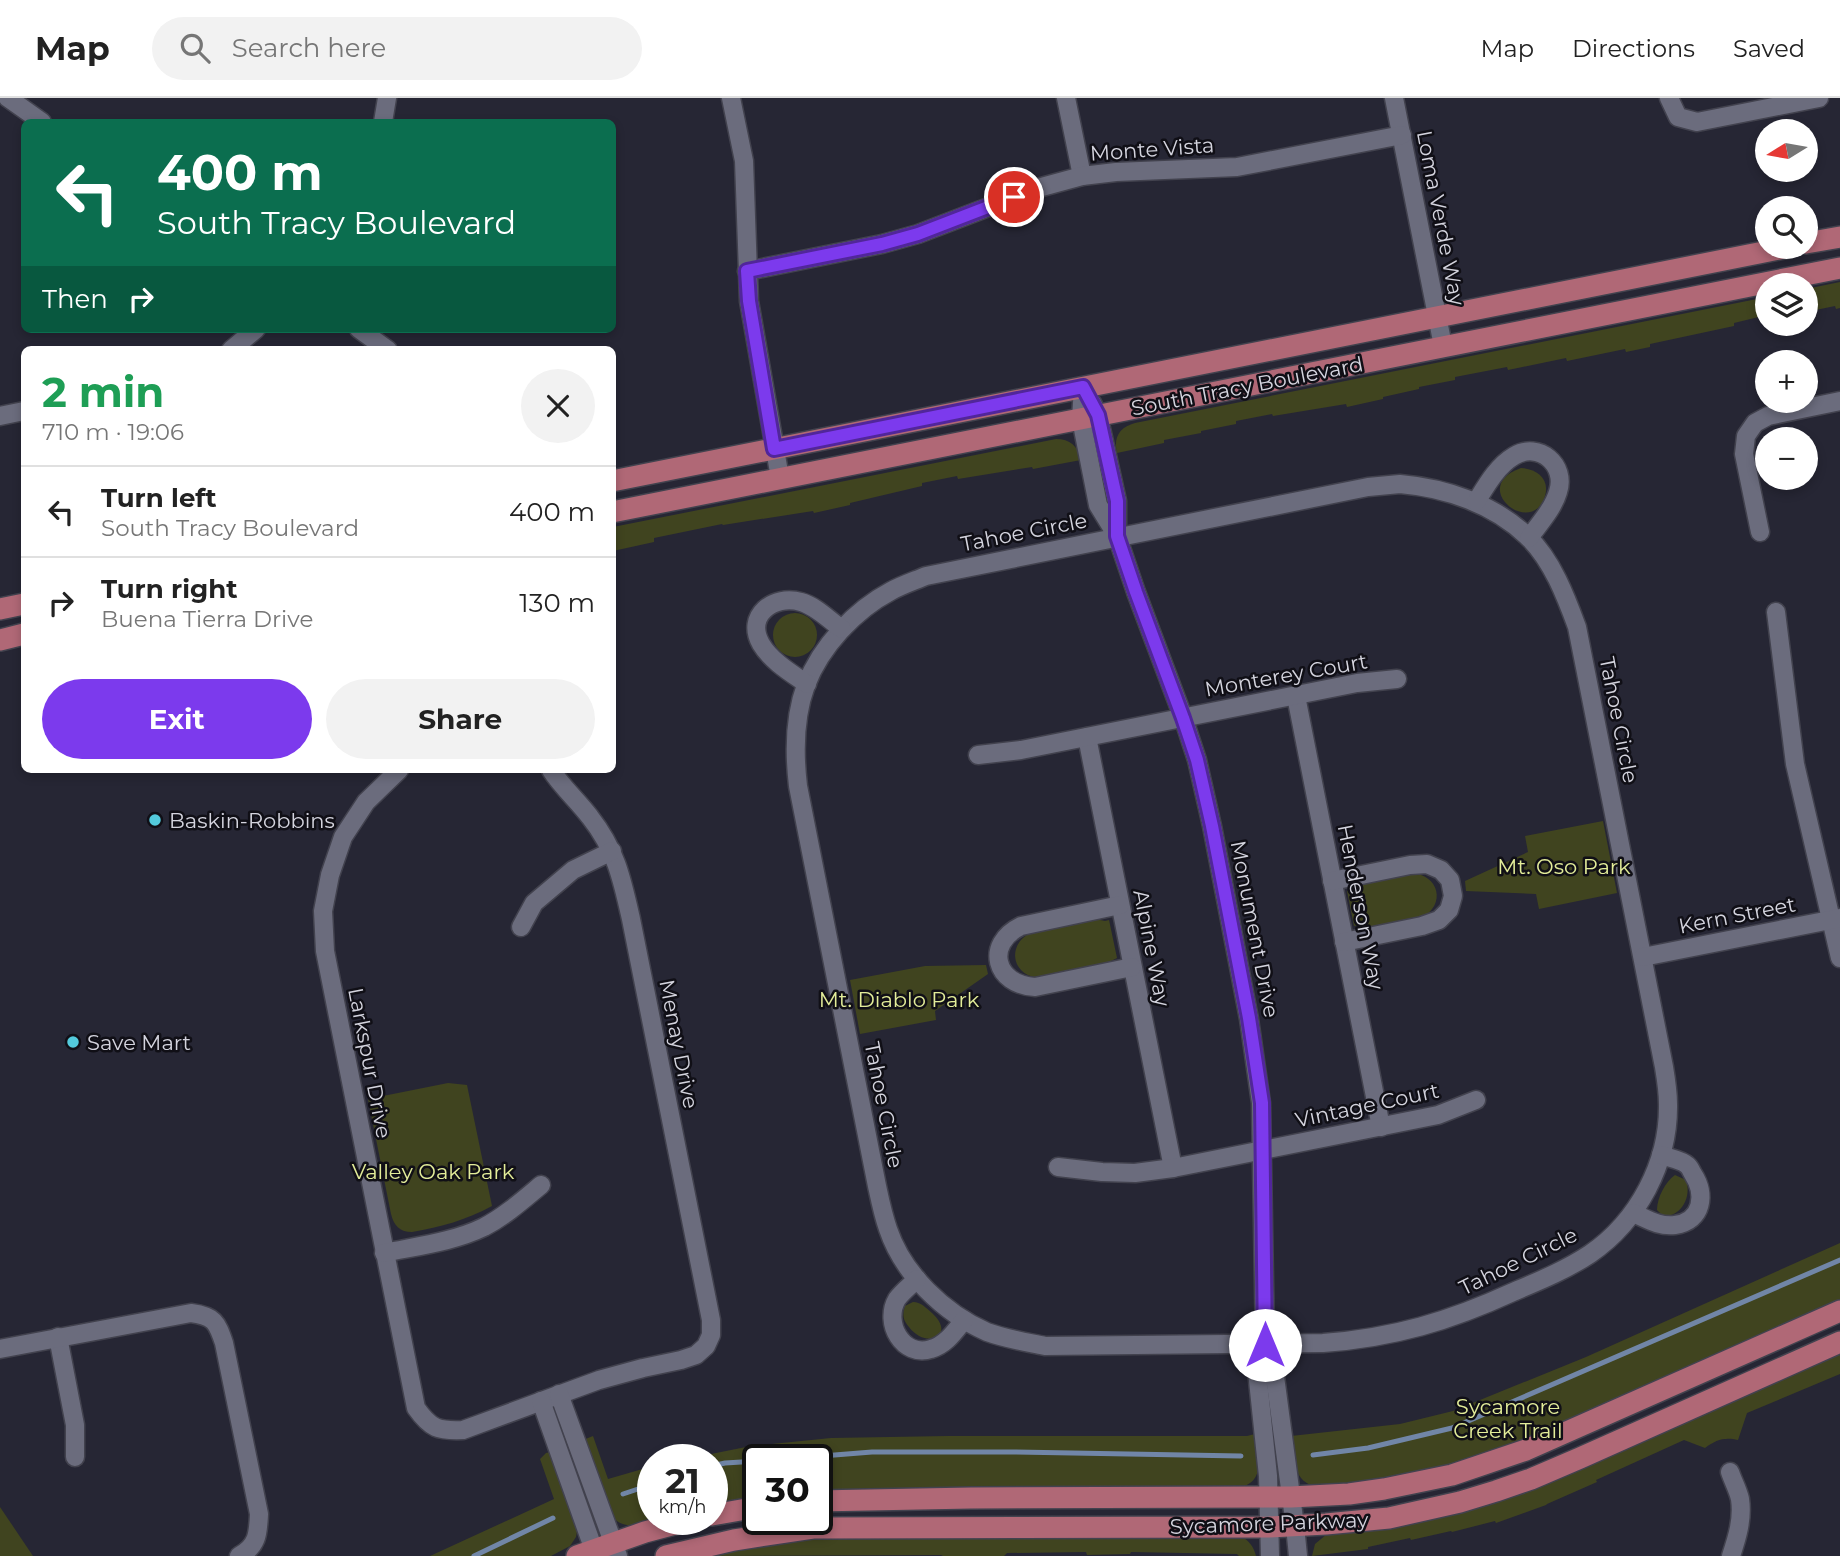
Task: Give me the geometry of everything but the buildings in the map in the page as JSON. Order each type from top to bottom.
[{"type":"main road","points":[[1818,241],[1840,237]]},
{"type":"main road","name":"South Tracy Boulevard","points":[[616,480],[1755,254]]},
{"type":"main road","name":"South Tracy Boulevard","points":[[616,511],[1840,268]]},
{"type":"main road","points":[[0,609],[21,605]]},
{"type":"main road","points":[[0,640],[21,635]]},
{"type":"main road","name":"Sycamore Parkway","points":[[833,1501],[1291,1497],[1384,1489],[1452,1475],[1493,1462],[1569,1432],[1840,1311]]},
{"type":"main road","name":"Sycamore Parkway","points":[[666,1556],[734,1540],[813,1528],[1269,1527],[1389,1518],[1460,1502],[1531,1479],[1840,1342]]},
{"type":"main road","points":[[600,1552],[648,1535]]},
{"type":"street","points":[[8,98],[39,119]]},
{"type":"street","points":[[384,119],[387,98]]},
{"type":"street","points":[[731,98],[744,161],[749,301],[780,478]]},
{"type":"street","points":[[1066,98],[1082,176]]},
{"type":"street","name":"Loma Verde Way","points":[[1394,98],[1443,346]]},
{"type":"street","points":[[1669,98],[1678,117],[1697,122],[1819,98]]},
{"type":"street","name":"Monte Vista","points":[[747,271],[882,244],[918,234],[1038,188],[1082,176],[1237,167],[1402,135]]},
{"type":"street","points":[[236,346],[251,333]]},
{"type":"street","points":[[364,333],[382,346]]},
{"type":"street","name":"Monument Drive","points":[[1083,387],[1090,417],[1098,505],[1117,536],[1197,760],[1257,1062],[1262,1103],[1265,1345],[1257,1371],[1269,1497],[1270,1556]]},
{"type":"street","points":[[1760,531],[1744,454],[1746,436],[1755,424],[1768,416],[1840,401]]},
{"type":"street","points":[[0,416],[21,412]]},
{"type":"street","points":[[1476,502],[1491,478],[1511,457],[1535,451],[1549,457],[1558,469],[1561,481],[1558,494],[1529,538]]},
{"type":"street","name":"Tahoe Circle","points":[[1368,486],[1421,486],[1450,492],[1476,502],[1529,538],[1566,595],[1577,627],[1643,957],[1664,1067],[1668,1103],[1667,1130],[1661,1155],[1649,1187],[1633,1213],[1613,1236],[1589,1255],[1563,1270],[1442,1321],[1358,1340],[1265,1345],[1045,1346],[1013,1340],[964,1320],[916,1279],[899,1254],[888,1230],[877,1186],[804,823],[795,761],[800,710],[807,684],[823,655],[842,629],[864,609],[891,591],[926,576],[1368,486]]},
{"type":"street","points":[[807,684],[779,664],[761,644],[756,628],[760,616],[769,604],[784,600],[801,602],[842,629]]},
{"type":"street","points":[[1776,612],[1795,764],[1813,847],[1836,919],[1840,958]]},
{"type":"street","name":"Monterey Court","points":[[978,755],[1021,750],[1357,683],[1396,679]]},
{"type":"street","name":"Henderson Way","points":[[1296,695],[1381,1127]]},
{"type":"street","name":"Alpine Way","points":[[1087,737],[1173,1168]]},
{"type":"street","name":"Larkspur Drive","points":[[396,773],[366,802],[342,837],[330,875],[323,911],[325,951],[416,1408],[426,1422],[445,1431],[463,1430],[541,1401]]},
{"type":"street","name":"Menay Drive","points":[[553,773],[591,819],[612,851],[620,870],[711,1320],[711,1335],[706,1346],[696,1355],[559,1394]]},
{"type":"street","points":[[521,927],[534,903],[573,870],[612,851]]},
{"type":"street","points":[[1332,881],[1427,864],[1440,870],[1450,880],[1453,896],[1449,910],[1439,920],[1344,942]]},
{"type":"street","points":[[1120,905],[1021,926],[1009,932],[998,954],[1002,970],[1010,980],[1023,986],[1132,967]]},
{"type":"street","name":"Kern Street","points":[[1643,957],[1836,919]]},
{"type":"street","name":"Vintage Court","points":[[1058,1167],[1135,1173],[1173,1168],[1438,1115],[1476,1100]]},
{"type":"street","points":[[1633,1213],[1660,1225],[1676,1225],[1689,1221],[1697,1211],[1702,1199],[1699,1184],[1687,1164],[1661,1155]]},
{"type":"street","points":[[384,1254],[453,1239],[484,1227],[516,1207],[541,1185]]},
{"type":"street","points":[[916,1279],[896,1300],[893,1316],[895,1332],[903,1344],[915,1351],[930,1350],[945,1343],[964,1320]]},
{"type":"street","points":[[0,1349],[191,1313],[206,1315],[218,1325],[224,1343],[258,1514],[258,1536],[248,1551],[239,1556]]},
{"type":"street","points":[[58,1337],[75,1425],[75,1457]]},
{"type":"street","name":"Monument Drive","points":[[1265,1345],[1274,1368],[1298,1556]]},
{"type":"street","points":[[559,1394],[600,1552],[541,1401],[559,1394]]},
{"type":"street","points":[[1730,1472],[1740,1499],[1741,1518],[1731,1556]]},
{"type":"green space","points":[[1840,282],[1840,308],[1836,309],[1835,306],[1818,310],[1818,287]]},
{"type":"green space","points":[[1755,299],[1755,318],[1734,323],[1734,326],[1650,344],[1650,347],[1455,377],[1455,380],[1419,387],[1383,399],[1347,407],[1346,404],[1236,421],[1236,424],[1117,453],[1116,442],[1119,434],[1125,427]]},
{"type":"green space","points":[[1056,439],[1073,444],[1081,460],[958,479],[957,476],[814,513],[813,511],[722,524],[654,538],[654,542],[616,550],[616,526]]},
{"type":"green space","points":[[1521,468],[1537,473],[1546,485],[1545,496],[1538,508],[1528,512],[1517,511],[1501,497],[1500,486],[1506,476]]},
{"type":"green space","points":[[795,613],[804,614],[811,619],[816,626],[816,644],[811,651],[804,656],[795,657],[786,656],[779,651],[774,644],[773,635],[774,626],[779,619],[786,614]]},
{"type":"green space","name":"Mt. Oso Park","points":[[1603,821],[1617,893],[1539,909],[1536,894],[1466,891],[1465,881],[1528,852],[1525,836]]},
{"type":"green space","points":[[1411,873],[1421,875],[1433,884],[1437,898],[1429,912],[1421,918],[1370,928],[1354,926],[1347,891],[1357,885]]},
{"type":"green space","points":[[1095,919],[1109,920],[1117,958],[1103,965],[1040,978],[1030,976],[1018,966],[1015,951],[1024,937],[1032,932]]},
{"type":"green space","name":"Mt. Diablo Park","points":[[986,965],[988,974],[935,1011],[936,1020],[860,1034],[850,980],[925,966]]},
{"type":"green space","name":"Valley Oak Park","points":[[448,1083],[467,1085],[492,1206],[443,1225],[412,1232],[404,1231],[396,1225],[391,1214],[368,1099]]},
{"type":"green space","points":[[1675,1175],[1686,1180],[1686,1199],[1680,1210],[1663,1216],[1657,1210],[1658,1200]]},
{"type":"green space","name":"Sycamore Creek Trail","points":[[1840,1243],[1840,1300],[1518,1443],[1408,1475],[1356,1483],[1313,1486],[1306,1483],[1298,1472],[1291,1436],[1400,1424],[1453,1411],[1586,1357]]},
{"type":"green space","points":[[913,1302],[923,1305],[939,1321],[940,1334],[936,1337],[923,1338],[907,1324],[904,1309]]},
{"type":"green space","points":[[1840,1353],[1840,1374],[1747,1413],[1738,1440],[1720,1440],[1705,1448],[1684,1440],[1546,1505],[1496,1523],[1495,1521],[1411,1540],[1410,1538],[1368,1549],[1312,1556],[1315,1544],[1327,1534],[1456,1514],[1529,1491]]},
{"type":"green space","points":[[1255,1434],[1259,1459],[1257,1474],[1247,1485],[1238,1488],[833,1490],[833,1444],[771,1444],[831,1438],[948,1436]]},
{"type":"green space","points":[[593,1436],[608,1479],[637,1471],[637,1524],[620,1523],[610,1514],[583,1440]]},
{"type":"green space","points":[[742,1448],[742,1500],[728,1502],[728,1451]]},
{"type":"green space","points":[[550,1452],[578,1526],[576,1537],[570,1546],[551,1556],[430,1556],[554,1499],[540,1459]]},
{"type":"green space","points":[[0,1507],[33,1556],[0,1556]]},
{"type":"green space","points":[[1240,1536],[1251,1544],[1256,1556],[1131,1552],[1087,1555],[1086,1552],[1007,1553],[1004,1556],[705,1556],[781,1542],[852,1537]]},
{"type":"waterway","points":[[1313,1455],[1368,1448],[1452,1428],[1840,1260]]},
{"type":"waterway","points":[[833,1455],[872,1452],[1015,1452],[1241,1456]]},
{"type":"waterway","points":[[728,1463],[742,1462]]},
{"type":"waterway","points":[[623,1494],[637,1489]]},
{"type":"waterway","points":[[474,1556],[553,1518]]},
{"type":"place","name":"Baskin-Robbins","points":[[155,820]]},
{"type":"place","name":"Save Mart","points":[[73,1042]]},
{"type":"route","points":[[1014,197],[918,234],[882,244],[747,271],[749,301],[774,449],[1083,387],[1098,415],[1117,501],[1117,536],[1197,760],[1249,1018],[1262,1103],[1265,1345]]}]
